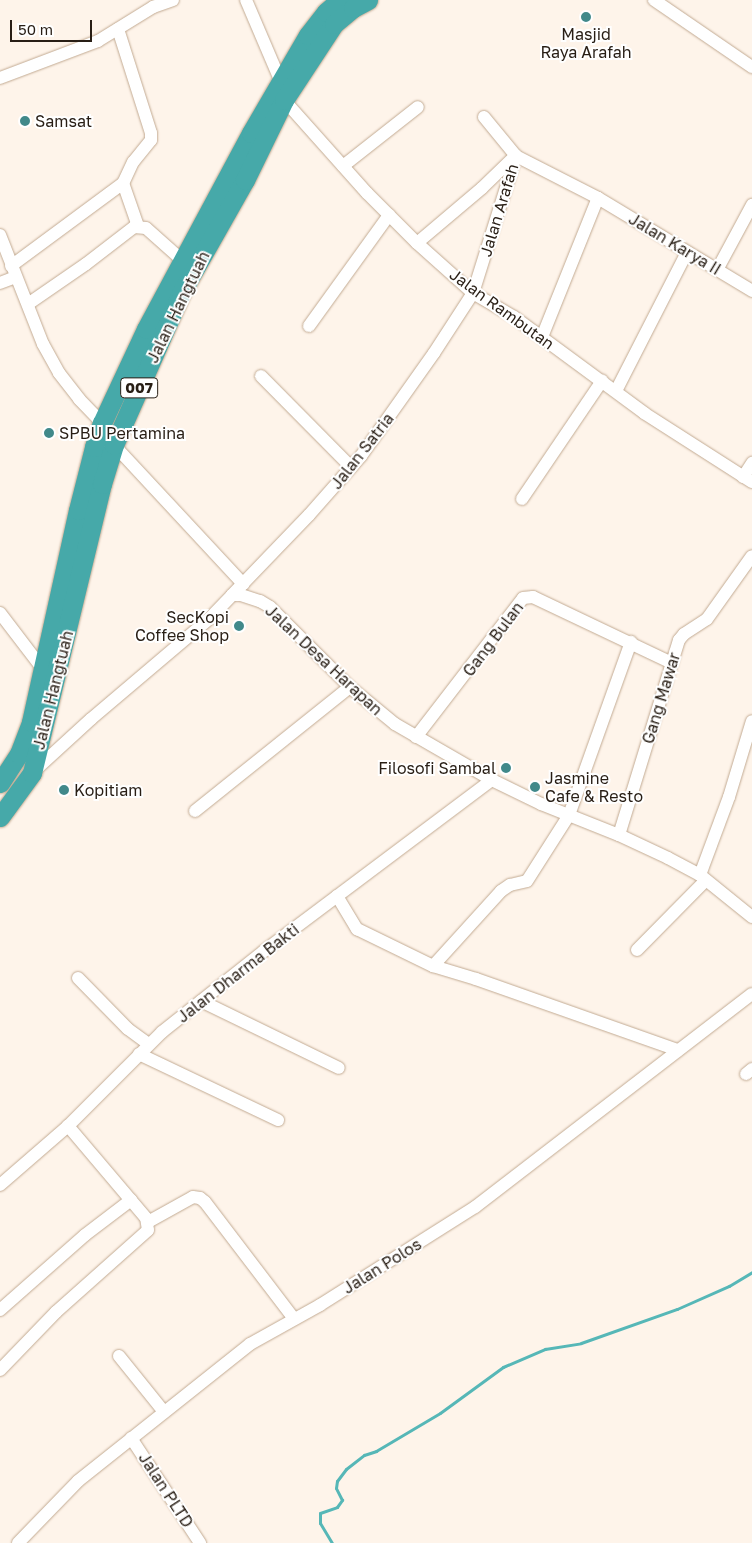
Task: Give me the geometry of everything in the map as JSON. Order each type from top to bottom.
[{"type":"highway","name":"Jalan Hangtuah","points":[[0,817],[32,773],[102,484],[114,446],[181,294],[238,174],[282,91],[308,35],[326,12],[340,0]]},
{"type":"highway","name":"Jalan Hangtuah","points":[[282,91],[334,24],[353,8],[368,0]]},
{"type":"highway","name":"Jalan Hangtuah","points":[[0,783],[20,754],[31,722],[89,465],[102,423],[146,329],[183,261],[238,174]]},
{"type":"street","points":[[0,78],[98,41],[153,8],[173,0]]},
{"type":"street","name":"Jalan Rambutan","points":[[246,0],[282,91],[343,166],[417,243],[474,293],[514,316],[644,412],[748,480]]},
{"type":"street","points":[[654,0],[752,67]]},
{"type":"street","points":[[0,283],[123,183],[133,162],[152,140],[118,30]]},
{"type":"street","points":[[343,166],[418,107]]},
{"type":"street","points":[[417,243],[482,188],[516,156],[484,117]]},
{"type":"street","name":"Jalan Karya II","points":[[516,156],[598,198],[752,291]]},
{"type":"street","name":"Jalan Arafah","points":[[474,293],[516,156]]},
{"type":"street","points":[[123,183],[138,226]]},
{"type":"street","points":[[542,337],[598,198]]},
{"type":"street","points":[[717,270],[752,205]]},
{"type":"street","points":[[309,326],[389,215]]},
{"type":"street","points":[[28,304],[86,264],[124,232],[138,226],[146,228],[183,261]]},
{"type":"street","points":[[0,235],[43,344],[59,373],[79,399],[102,423]]},
{"type":"street","points":[[616,391],[687,252]]},
{"type":"street","name":"Jalan Satria","points":[[232,595],[309,515],[351,467],[434,353],[474,293]]},
{"type":"street","points":[[261,376],[351,467]]},
{"type":"street","points":[[522,499],[602,381]]},
{"type":"street","points":[[114,446],[243,584]]},
{"type":"street","points":[[748,480],[752,462]]},
{"type":"street","name":"Gang Mawar","points":[[620,835],[681,636],[707,619],[752,556]]},
{"type":"street","points":[[32,773],[91,719],[210,618],[232,595]]},
{"type":"street","name":"Jalan Desa Harapan","points":[[232,595],[250,597],[270,607],[350,687],[395,724],[492,780],[569,815],[620,835],[703,878],[752,917]]},
{"type":"street","name":"Gang Bulan","points":[[416,737],[523,598],[533,597],[672,663]]},
{"type":"street","points":[[0,613],[42,668]]},
{"type":"street","points":[[433,966],[501,891],[510,885],[522,884],[531,877],[569,815],[631,642]]},
{"type":"street","points":[[195,811],[350,687]]},
{"type":"street","points":[[637,950],[703,878],[752,722]]},
{"type":"street","name":"Jalan Dharma Bakti","points":[[1,1180],[68,1126],[149,1044],[201,1001],[336,896],[492,780]]},
{"type":"street","points":[[336,896],[357,930],[433,966],[476,978],[678,1050]]},
{"type":"street","points":[[78,978],[128,1029],[149,1044]]},
{"type":"street","name":"Jalan Polos","points":[[26,1540],[78,1481],[250,1344],[401,1255],[475,1207],[752,994]]},
{"type":"street","points":[[201,1001],[339,1068]]},
{"type":"street","points":[[139,1054],[278,1120]]},
{"type":"street","points":[[0,1370],[56,1312],[146,1233],[148,1222],[68,1126]]},
{"type":"street","points":[[148,1222],[193,1197],[200,1198],[294,1319]]},
{"type":"street","points":[[0,1310],[85,1235],[131,1200]]},
{"type":"street","points":[[119,1356],[164,1412]]},
{"type":"street","name":"Jalan PLTD","points":[[131,1438],[200,1543]]},
{"type":"waterway","points":[[332,1543],[320,1523],[320,1513],[337,1507],[342,1500],[336,1488],[337,1481],[346,1469],[364,1455],[376,1451],[440,1413],[503,1367],[545,1349],[581,1343],[677,1309],[729,1286],[752,1272]]},
{"type":"place","name":"Masjid Raya Arafah","points":[[586,17]]},
{"type":"place","name":"Samsat","points":[[25,121]]},
{"type":"place","name":"SPBU Pertamina","points":[[49,433]]},
{"type":"place","name":"SecKopi Coffee Shop","points":[[239,626]]},
{"type":"place","name":"Filosofi Sambal","points":[[506,768]]},
{"type":"place","name":"Jasmine Cafe & Resto","points":[[535,787]]},
{"type":"place","name":"Kopitiam","points":[[64,790]]}]
